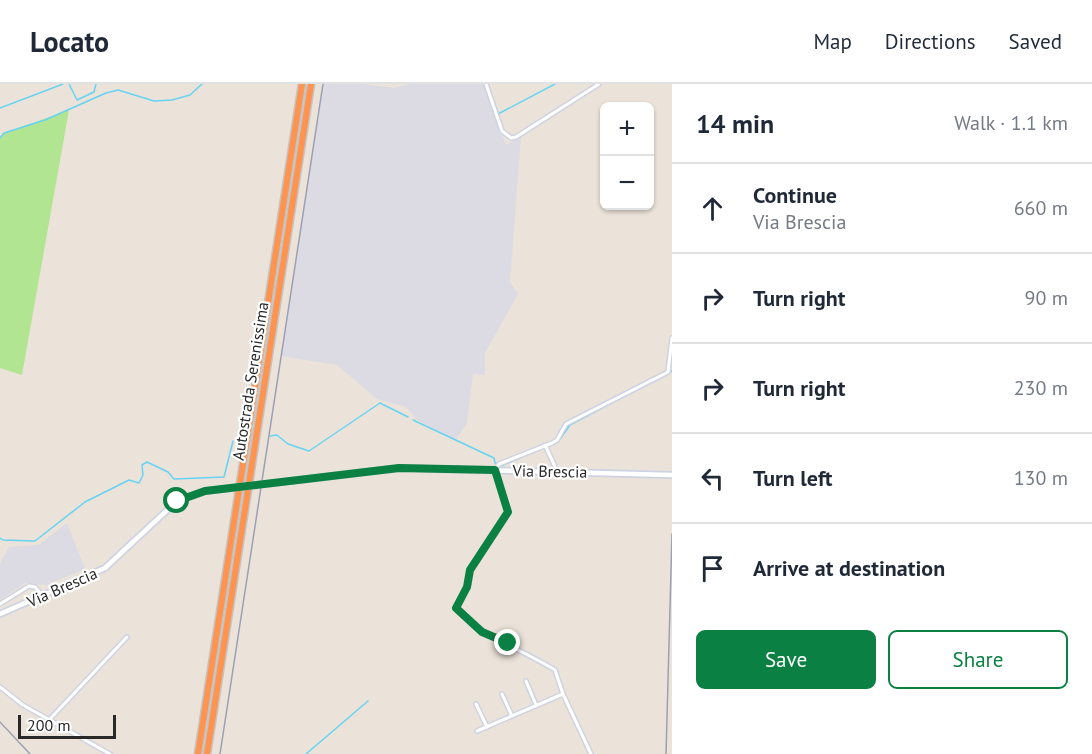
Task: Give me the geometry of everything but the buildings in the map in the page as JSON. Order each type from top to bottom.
[{"type":"highway","name":"Autostrada Serenissima","points":[[198,754],[303,84]]},
{"type":"highway","name":"Autostrada Serenissima","points":[[207,754],[311,84]]},
{"type":"main road","name":"Via Brescia","points":[[0,614],[105,568],[177,501],[205,491],[399,468],[669,474]]},
{"type":"street","points":[[486,84],[501,131],[511,138],[599,84]]},
{"type":"street","points":[[591,754],[563,694],[555,670],[506,642],[482,632],[456,608],[467,587],[470,570],[508,512],[495,470],[500,464],[557,440],[566,424],[668,372],[672,338]]},
{"type":"street","points":[[545,445],[557,471]]},
{"type":"street","points":[[0,604],[29,586],[35,587],[42,595]]},
{"type":"street","points":[[50,719],[128,637]]},
{"type":"street","points":[[526,681],[536,705]]},
{"type":"street","points":[[0,687],[23,705],[110,754]]},
{"type":"street","points":[[502,694],[512,716]]},
{"type":"street","points":[[477,731],[563,694]]},
{"type":"street","points":[[476,704],[487,727]]},
{"type":"shaded area","points":[[323,84],[362,84],[394,88],[410,84],[485,84],[506,145],[521,136],[510,282],[518,294],[485,353],[485,375],[473,374],[467,423],[456,440],[417,420],[406,407],[377,399],[337,365],[281,356]]},
{"type":"shaded area","points":[[67,523],[85,569],[46,585],[25,583],[0,600],[0,564],[9,547],[38,545]]},
{"type":"green space","points":[[69,110],[22,375],[0,368],[0,138],[4,133]]},
{"type":"waterway","points":[[0,108],[63,84]]},
{"type":"waterway","points":[[69,84],[77,100],[94,92],[96,84]]},
{"type":"waterway","points":[[0,138],[4,133],[45,120],[106,93],[118,90],[154,101],[172,100],[190,95],[202,84]]},
{"type":"waterway","points":[[495,105],[498,114],[555,84]]},
{"type":"waterway","points":[[667,374],[672,371]]},
{"type":"waterway","points":[[548,446],[558,442],[570,425],[655,380]]},
{"type":"waterway","points":[[270,436],[277,435],[288,444],[309,451],[380,403],[408,417]]},
{"type":"waterway","points":[[413,420],[494,458],[495,463],[503,465],[543,448]]},
{"type":"waterway","points":[[0,538],[35,541],[85,502],[129,480],[139,483],[143,475],[142,465],[147,462],[168,472],[174,479],[224,477],[233,441]]},
{"type":"waterway","points":[[306,754],[368,701]]},
{"type":"railway","points":[[220,754],[323,84]]},
{"type":"railway","points":[[666,754],[672,534]]},
{"type":"railway","points":[[0,722],[30,754]]},
{"type":"route","points":[[177,501],[205,491],[387,468],[495,470],[508,512],[470,570],[467,587],[456,608],[482,632],[508,643]]}]
